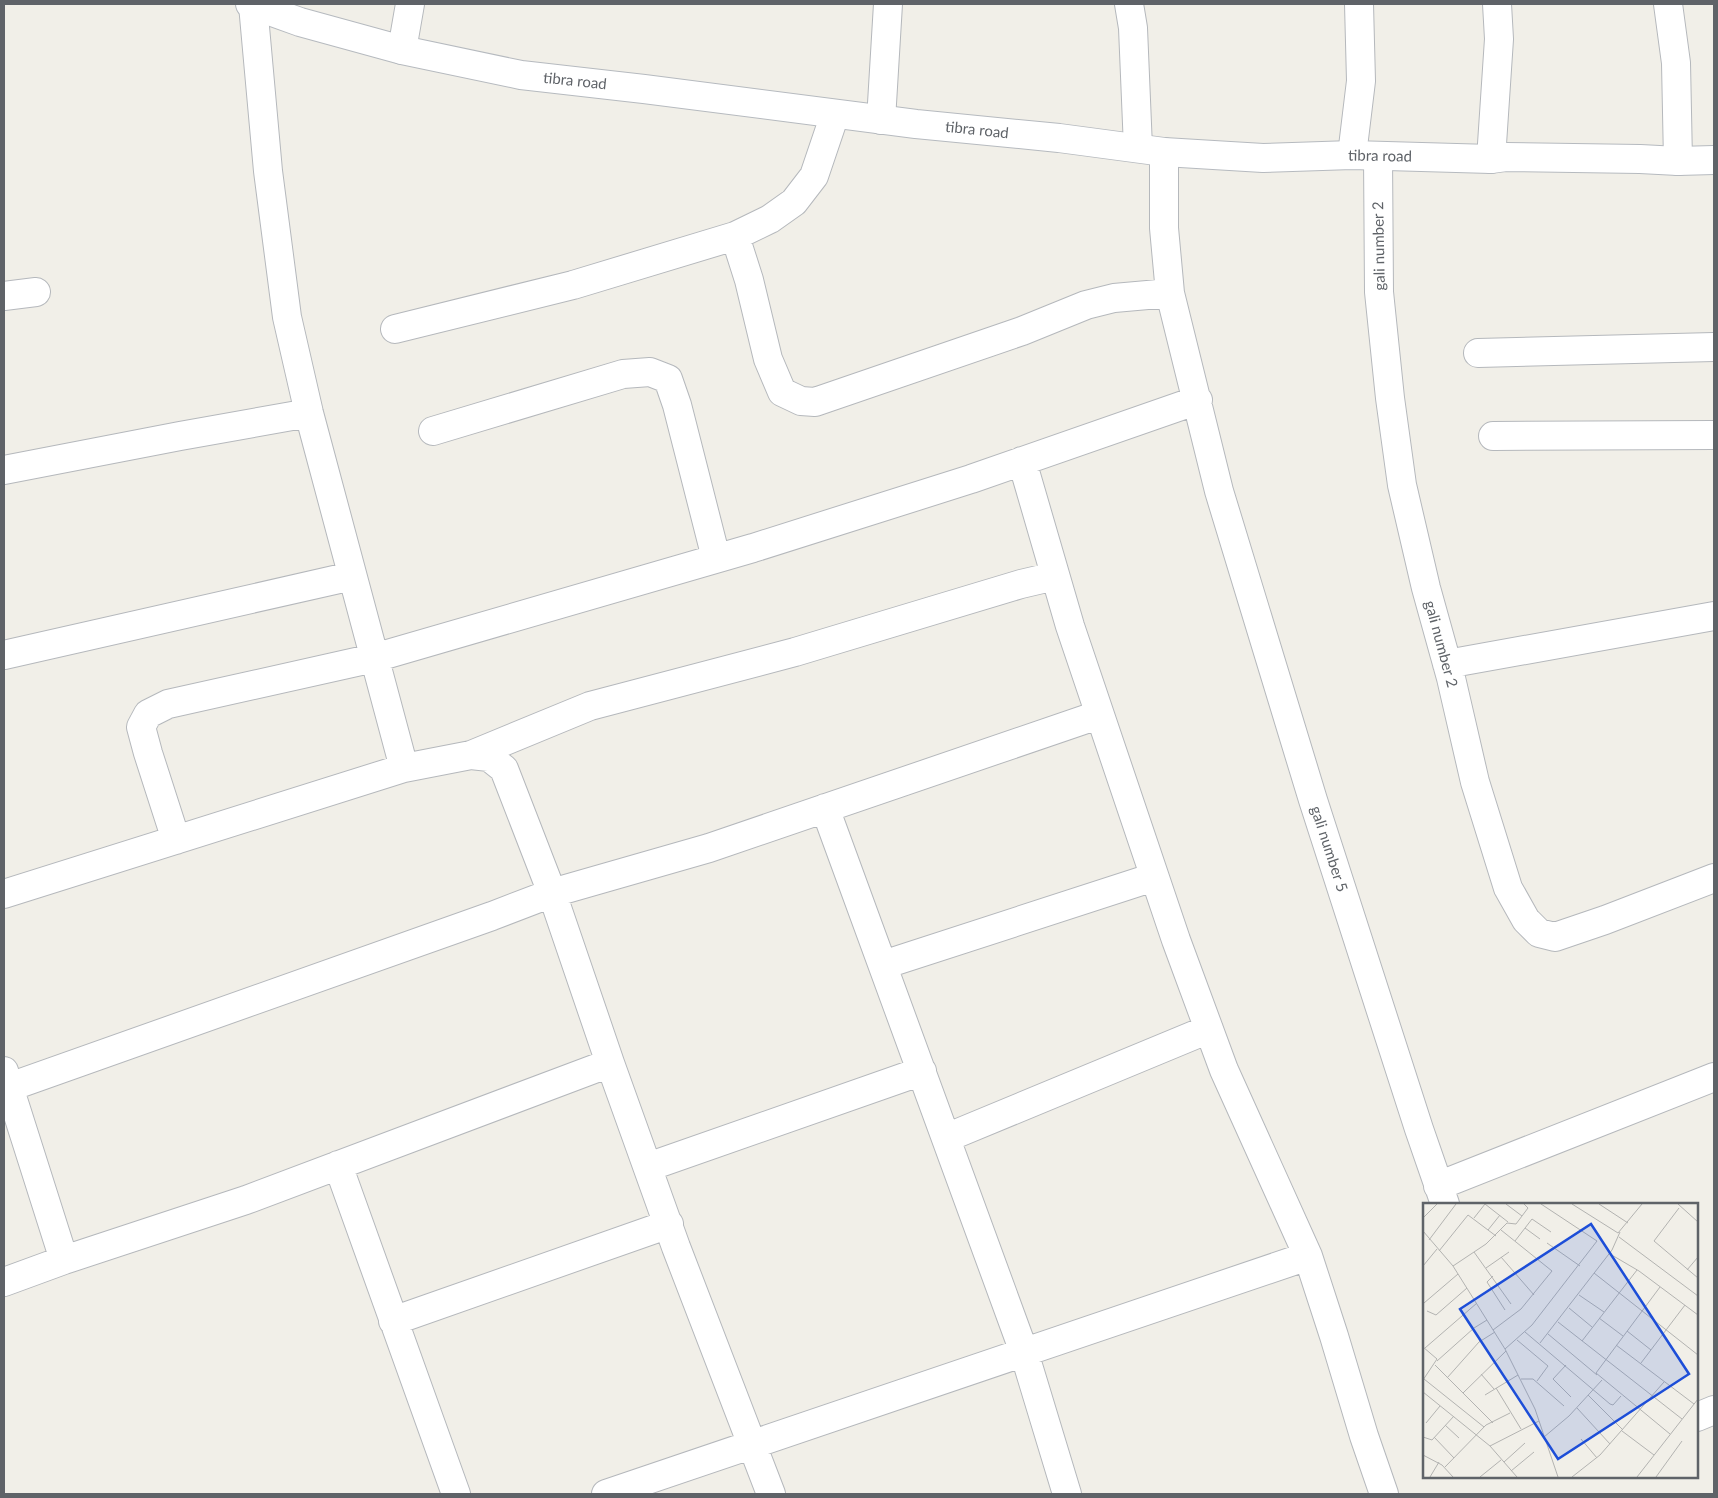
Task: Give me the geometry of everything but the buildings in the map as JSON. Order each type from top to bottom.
[{"type":"street","points":[[251,4],[268,171],[287,317],[309,413],[404,768]]},
{"type":"street","name":"tibra road","points":[[251,4],[300,22],[402,50],[521,75],[881,120],[1151,150],[1263,158],[1365,156],[1491,159],[1506,157],[1678,161],[1714,160]]},
{"type":"street","points":[[402,50],[410,4]]},
{"type":"street","points":[[881,120],[888,4]]},
{"type":"street","name":"gali number 5","points":[[1129,4],[1164,228],[1170,294],[1198,400],[1219,491],[1313,800],[1441,1195]]},
{"type":"street","name":"gali number 2","points":[[1359,4],[1365,156],[1390,398],[1402,485],[1475,782],[1508,888],[1526,920],[1539,933],[1555,937],[1714,878]]},
{"type":"street","points":[[1491,159],[1499,39],[1496,4]]},
{"type":"street","points":[[1668,4],[1676,63],[1678,161]]},
{"type":"street","points":[[395,329],[573,285],[735,236],[770,220],[794,202],[814,176],[836,114]]},
{"type":"street","points":[[735,236],[749,280],[768,359],[782,392],[800,401],[815,402],[1022,330],[1086,305],[1114,298],[1170,294]]},
{"type":"street","points":[[4,296],[36,292]]},
{"type":"street","points":[[1478,353],[1714,347]]},
{"type":"street","points":[[433,431],[623,374],[650,372],[668,379],[677,405],[716,558]]},
{"type":"street","points":[[176,840],[141,728],[148,714],[168,704],[374,658],[716,558],[971,479],[1198,400]]},
{"type":"street","points":[[4,470],[309,413]]},
{"type":"street","points":[[1493,436],[1714,435]]},
{"type":"street","points":[[1022,461],[1098,715],[1154,877],[1224,1070],[1308,1256],[1374,1492]]},
{"type":"street","points":[[4,655],[352,576]]},
{"type":"street","points":[[4,894],[404,768],[471,755],[590,706],[795,652],[1020,584],[1056,576]]},
{"type":"street","points":[[1447,664],[1714,616]]},
{"type":"street","points":[[64,1260],[6,1082],[492,916],[552,893],[709,848],[1098,715]]},
{"type":"street","points":[[471,755],[489,757],[504,769],[552,893],[610,1064],[771,1494]]},
{"type":"street","points":[[825,808],[1024,1352],[1067,1494]]},
{"type":"street","points":[[883,966],[1154,877]]},
{"type":"street","points":[[946,1138],[1209,1029]]},
{"type":"street","points":[[4,1282],[64,1260],[246,1200],[610,1064]]},
{"type":"street","points":[[648,1167],[922,1071]]},
{"type":"street","points":[[1441,1195],[1714,1077]]},
{"type":"street","points":[[338,1165],[456,1494]]},
{"type":"street","points":[[393,1321],[669,1224]]},
{"type":"street","points":[[606,1494],[1308,1256]]},
{"type":"street","points":[[1698,1417],[1714,1410]]}]
